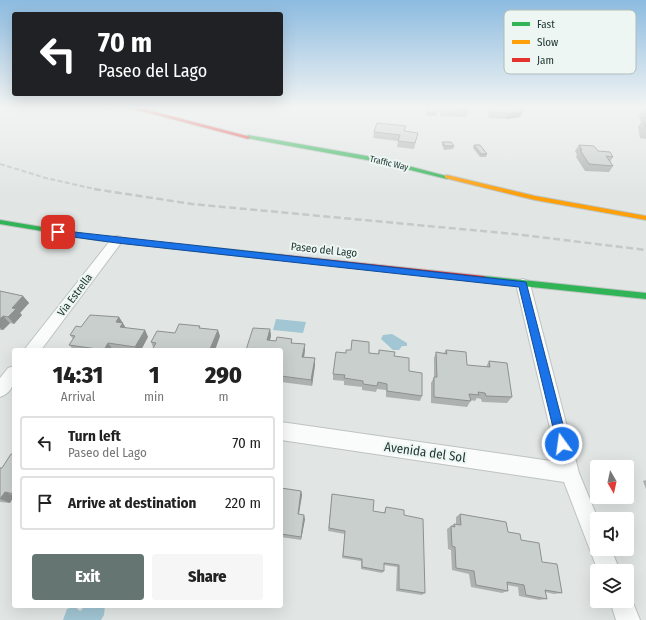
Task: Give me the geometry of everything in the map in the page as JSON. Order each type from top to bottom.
[{"type":"street","name":"Traffic Way","points":[[245,137],[378,160],[535,198],[646,218]]},
{"type":"street","name":"Paseo del Lago","points":[[0,222],[29,228],[117,240],[646,296]]},
{"type":"street","name":"Via Estrella","points":[[34,348],[117,240]]},
{"type":"street","points":[[523,284],[570,473],[590,524]]},
{"type":"street","points":[[0,390],[12,375]]},
{"type":"street","points":[[0,390],[12,392]]},
{"type":"street","name":"Avenida del Sol","points":[[283,431],[570,473]]},
{"type":"street","points":[[623,608],[628,620]]},
{"type":"water","points":[[276,319],[306,322],[303,333],[273,330]]},
{"type":"water","points":[[392,334],[407,343],[407,346],[402,346],[399,350],[393,350],[381,339],[383,335]]},
{"type":"water","points":[[76,608],[80,611],[83,608],[105,608],[104,615],[101,620],[63,620],[67,609]]},
{"type":"building","points":[[399,137],[417,137],[415,143],[398,141]]},
{"type":"building","points":[[442,142],[451,142],[454,146],[445,146]]},
{"type":"building","points":[[474,145],[480,145],[487,154],[481,154]]},
{"type":"building","points":[[579,145],[594,146],[598,151],[610,152],[613,157],[606,156],[613,166],[589,164],[580,150],[582,150]]},
{"type":"building","points":[[0,291],[23,296],[12,308],[16,309],[8,317],[3,316],[0,319]]},
{"type":"building","points":[[90,315],[119,317],[116,322],[123,323],[120,327],[145,330],[135,347],[108,343],[105,348],[90,348],[69,345],[75,336],[70,335],[76,326],[81,327]]},
{"type":"building","points":[[179,324],[200,326],[199,328],[218,330],[210,348],[153,348],[156,343],[151,342],[157,331],[175,333]]},
{"type":"building","points":[[253,328],[270,329],[267,340],[276,341],[277,337],[292,339],[291,343],[305,344],[302,357],[315,358],[311,380],[283,376],[283,348],[247,348]]},
{"type":"building","points":[[352,340],[369,342],[369,353],[379,354],[379,350],[395,352],[394,356],[409,358],[409,371],[422,373],[422,396],[387,391],[387,384],[378,382],[377,386],[363,384],[363,381],[344,378],[345,375],[333,374],[336,352],[346,353],[346,350],[351,350]]},
{"type":"building","points":[[446,350],[466,352],[467,365],[490,367],[489,361],[507,363],[512,397],[486,396],[485,393],[478,392],[479,395],[469,394],[471,401],[434,397],[434,377],[437,377],[436,352],[447,354]]},
{"type":"building","points":[[12,454],[12,494],[5,492],[0,499],[0,468],[2,468]]},
{"type":"building","points":[[283,488],[301,491],[298,514],[304,515],[301,537],[283,534]]},
{"type":"building","points":[[332,494],[374,500],[373,511],[385,513],[386,507],[404,510],[404,515],[423,519],[425,593],[399,589],[399,565],[384,563],[384,571],[362,567],[362,559],[343,556],[345,531],[329,528]]},
{"type":"building","points":[[460,514],[506,522],[508,532],[520,534],[521,540],[539,543],[542,562],[557,564],[562,593],[545,590],[547,599],[526,595],[524,585],[507,582],[508,591],[476,585],[474,571],[456,568],[455,547],[452,546],[451,526],[455,527],[454,524],[461,525]]},
{"type":"railway","points":[[0,164],[46,178],[96,189]]},
{"type":"railway","points":[[96,189],[192,204],[514,234],[646,250]]},
{"type":"traffic: fast","points":[[248,137],[378,160],[447,177]]},
{"type":"traffic: fast","points":[[0,222],[96,238],[276,257]]},
{"type":"traffic: fast","points":[[484,279],[646,296]]},
{"type":"traffic: slow","points":[[447,177],[535,198],[646,218]]},
{"type":"traffic: jam","points":[[276,257],[484,279]]},
{"type":"route","points":[[58,232],[117,240],[523,284],[562,444]]}]
